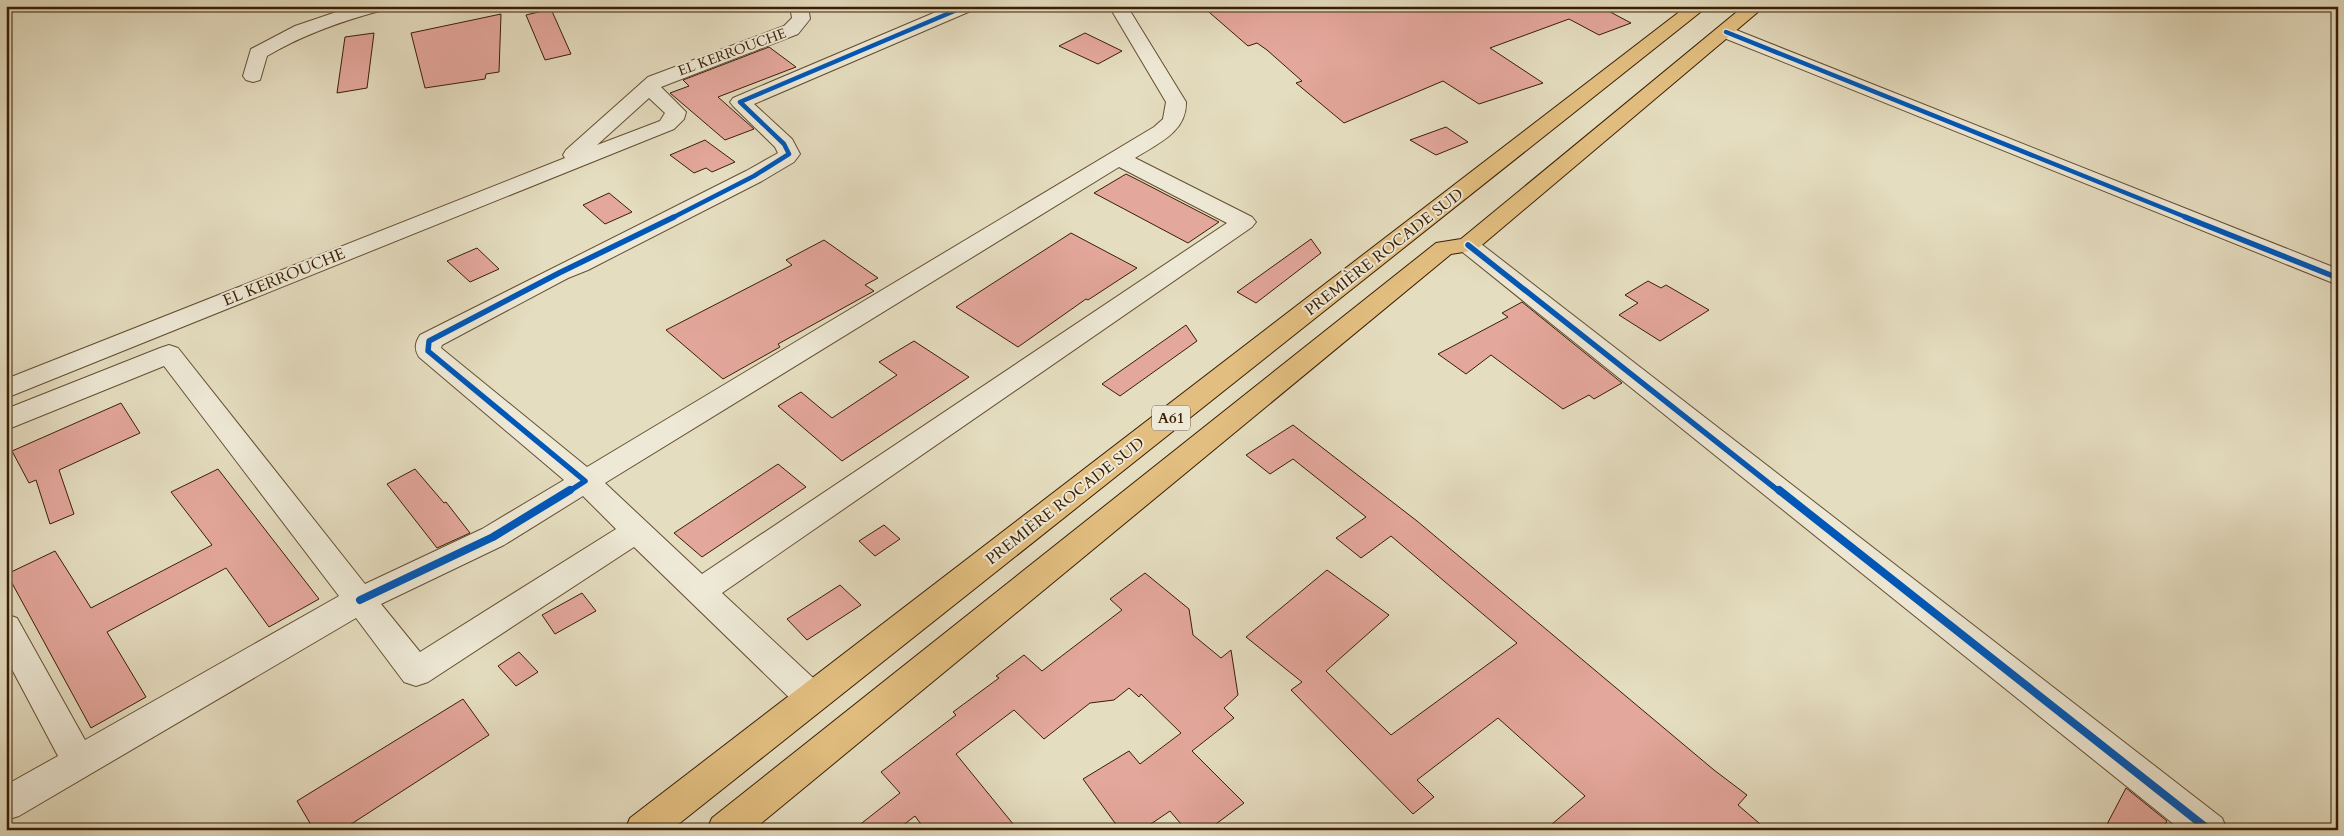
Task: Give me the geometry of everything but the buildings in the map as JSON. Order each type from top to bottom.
[{"type":"highway","name":"PREMIÈRE ROCADE SUD","points":[[643,830],[1699,6]]},
{"type":"highway","name":"PREMIÈRE ROCADE SUD","points":[[725,830],[1444,248],[1468,244],[1756,6]]},
{"type":"street","points":[[253,76],[258,53],[288,35],[322,20],[376,6]]},
{"type":"street","name":"EL KERROUCHE","points":[[562,166],[648,86],[666,76],[791,30],[802,19],[799,6]]},
{"type":"street","points":[[812,698],[586,481],[428,351],[429,341],[558,273],[579,265],[746,181],[786,157],[789,154],[784,144],[740,102],[966,6]]},
{"type":"street","points":[[6,804],[360,600],[492,537],[1162,132],[1173,122],[1177,111],[1176,102],[1118,6]]},
{"type":"street","points":[[1726,32],[2338,278]]},
{"type":"street","name":"EL KERROUCHE","points":[[6,389],[667,124],[674,119],[676,112],[648,86]]},
{"type":"street","points":[[701,591],[1244,222],[1118,158]]},
{"type":"street","points":[[1468,244],[2209,830]]},
{"type":"street","points":[[6,420],[168,354],[416,672],[637,530]]},
{"type":"street","points":[[6,627],[79,762]]},
{"type":"cycle path","points":[[360,600],[493,537],[585,481],[428,351],[429,341],[559,273],[579,265],[754,176],[786,157],[789,154],[784,144],[740,102],[966,6]]},
{"type":"cycle path","points":[[1726,32],[2338,278]]},
{"type":"cycle path","points":[[1468,245],[2209,830]]}]
